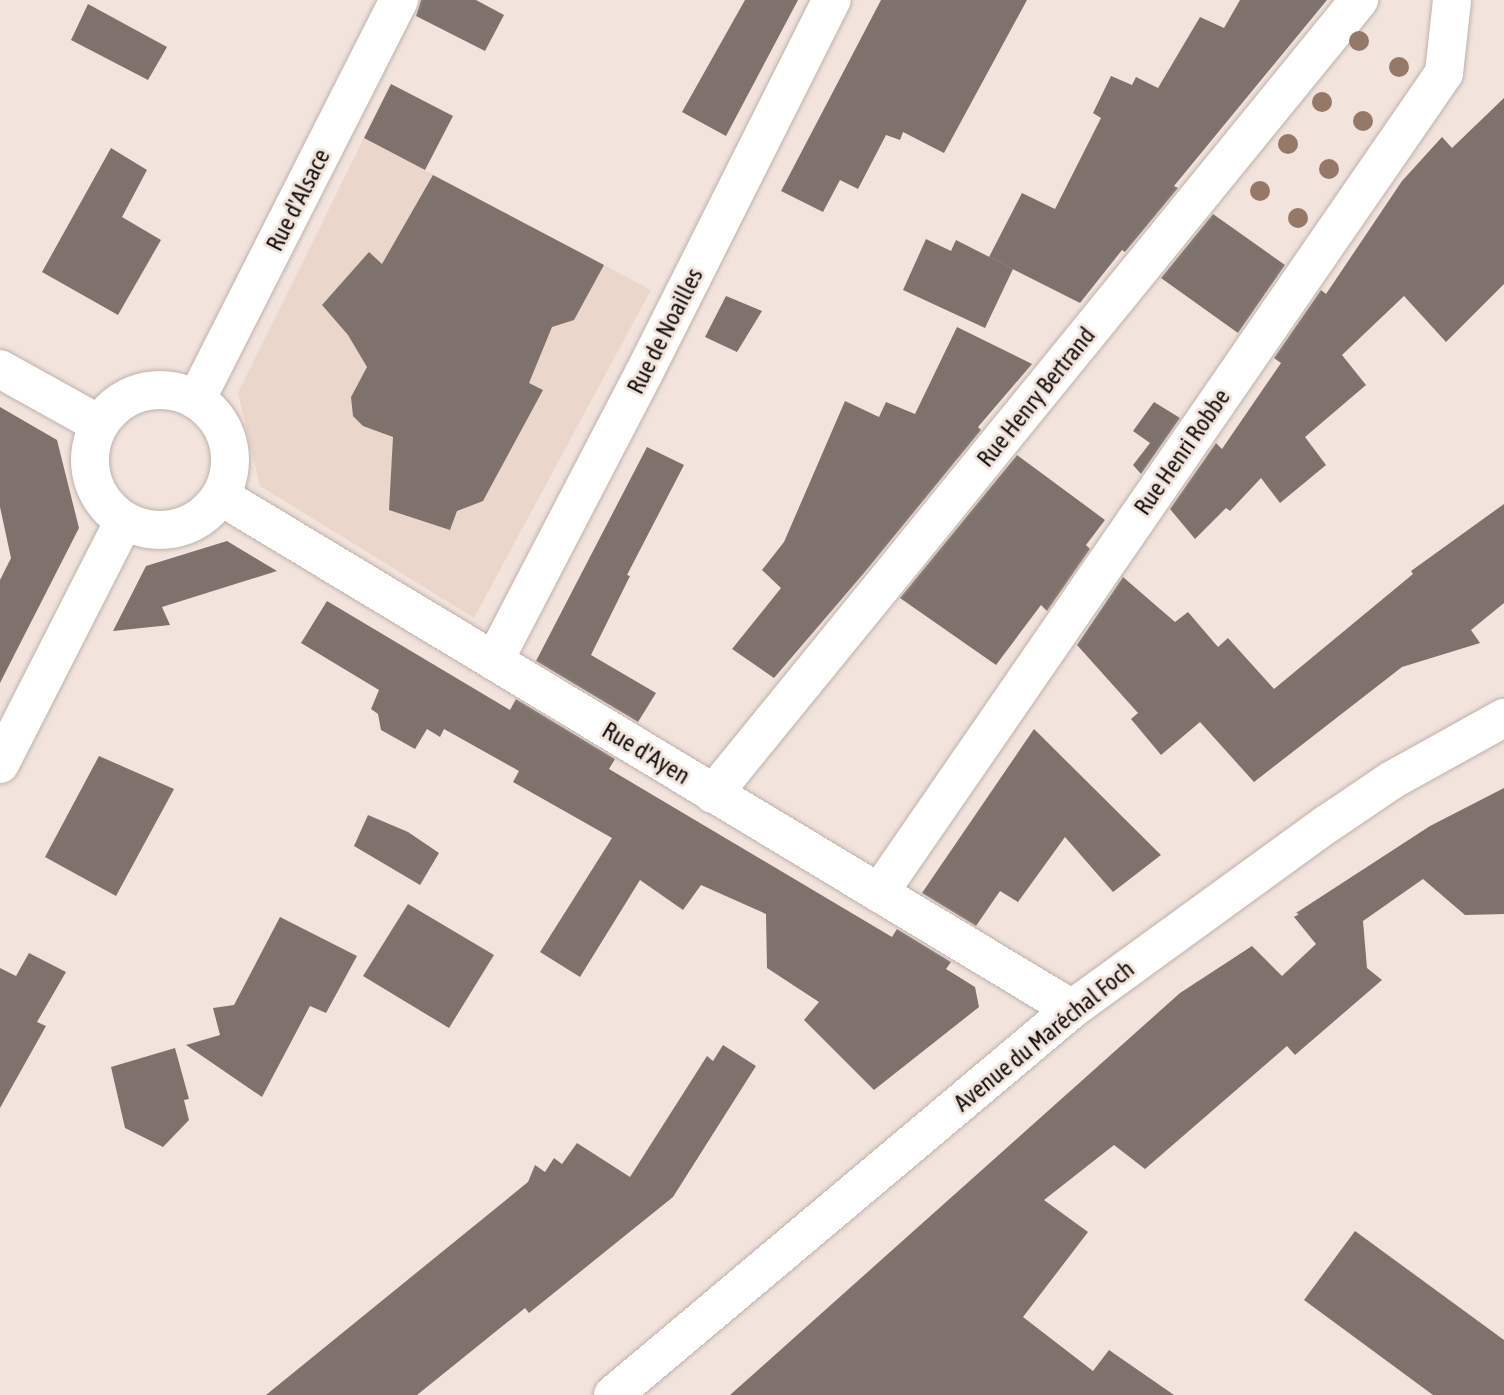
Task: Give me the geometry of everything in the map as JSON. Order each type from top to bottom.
[{"type":"street","name":"Rue d'Alsace","points":[[196,400],[400,0]]},
{"type":"street","name":"Rue de Noailles","points":[[494,661],[643,375],[832,0]]},
{"type":"street","name":"Rue Henry Bertrand","points":[[713,794],[1359,0]]},
{"type":"street","name":"Rue Henri Robbe","points":[[879,893],[1444,73],[1452,0]]},
{"type":"street","points":[[0,369],[99,424]]},
{"type":"street","points":[[154,390],[176,392],[196,400],[213,414],[225,433],[231,454],[229,476],[222,497],[207,513],[188,525],[167,531],[145,530],[124,521],[108,507],[96,488],[90,467],[92,445],[99,424],[114,407],[133,395],[154,390]]},
{"type":"street","name":"Rue d'Ayen","points":[[222,497],[1072,1009]]},
{"type":"street","points":[[0,764],[124,521]]},
{"type":"street","name":"Avenue du Maréchal Foch","points":[[613,1395],[1072,1009],[1360,802],[1425,761],[1504,718]]},
{"type":"shaded area","points":[[364,138],[651,290],[474,618],[260,486],[238,393]]},
{"type":"building","points":[[421,0],[476,0],[504,15],[485,51],[416,16]]},
{"type":"building","points":[[745,0],[798,0],[726,136],[682,112]]},
{"type":"building","points":[[881,0],[1027,0],[944,153],[903,132],[900,140],[886,135],[858,189],[840,180],[823,212],[781,191]]},
{"type":"building","points":[[1240,0],[1327,0],[1174,186],[1178,188],[1125,252],[1122,250],[1080,303],[989,257],[1022,193],[1055,209],[1101,118],[1093,113],[1111,76],[1132,85],[1136,77],[1158,88],[1200,17],[1224,28]]},
{"type":"building","points":[[88,4],[167,47],[148,80],[71,40]]},
{"type":"building","points":[[391,84],[453,116],[425,170],[364,138]]},
{"type":"building","points":[[1504,98],[1504,284],[1446,342],[1404,296],[1342,355],[1366,385],[1305,437],[1326,465],[1280,503],[1261,478],[1230,511],[1226,508],[1195,539],[1170,509],[1216,443],[1222,449],[1281,363],[1274,358],[1321,290],[1326,294],[1402,181],[1442,137],[1452,148]]},
{"type":"building","points":[[111,148],[147,170],[122,217],[161,240],[118,315],[42,272]]},
{"type":"building","points":[[433,175],[604,265],[574,320],[552,327],[529,383],[543,390],[483,501],[457,511],[450,530],[389,510],[393,437],[363,426],[353,416],[351,397],[367,367],[348,335],[322,305],[369,252],[382,264]]},
{"type":"building","points":[[1213,214],[1285,265],[1238,333],[1161,278]]},
{"type":"building","points":[[926,239],[951,251],[956,240],[1013,269],[985,328],[903,290]]},
{"type":"building","points":[[726,296],[762,311],[737,352],[705,337]]},
{"type":"building","points":[[957,327],[1032,364],[978,427],[981,430],[864,573],[774,678],[732,649],[781,588],[762,570],[784,542],[845,401],[879,417],[886,402],[915,414]]},
{"type":"building","points":[[1154,402],[1180,418],[1141,474],[1133,465],[1150,443],[1133,431]]},
{"type":"building","points":[[0,407],[57,440],[79,528],[0,683],[0,580],[11,558],[0,507]]},
{"type":"building","points":[[647,447],[684,465],[627,575],[630,576],[591,655],[656,693],[638,722],[536,661]]},
{"type":"building","points":[[1017,455],[1105,520],[1086,545],[1090,549],[1047,611],[1041,605],[996,665],[900,598]]},
{"type":"building","points":[[1504,504],[1504,603],[1471,630],[1480,643],[1402,667],[1254,782],[1200,722],[1161,755],[1131,719],[1138,713],[1077,645],[1123,577],[1175,622],[1188,612],[1218,647],[1228,638],[1274,689],[1413,574],[1411,571]]},
{"type":"building","points":[[227,541],[277,571],[162,607],[170,625],[113,631],[146,566]]},
{"type":"building","points":[[327,601],[510,710],[516,699],[615,759],[609,769],[892,937],[897,929],[951,962],[946,969],[975,987],[979,1007],[874,1090],[804,1020],[819,1002],[767,968],[766,914],[701,885],[683,910],[640,880],[580,977],[540,952],[612,838],[513,782],[519,771],[444,729],[440,737],[427,729],[415,749],[381,730],[378,714],[371,709],[379,690],[301,643]]},
{"type":"building","points":[[1034,729],[1161,855],[1113,892],[1065,837],[1018,902],[1000,891],[976,926],[922,893]]},
{"type":"building","points":[[99,756],[174,789],[116,896],[45,857]]},
{"type":"building","points":[[1504,788],[1504,914],[1465,915],[1423,879],[1363,921],[1367,968],[1382,980],[1295,1055],[1287,1046],[1145,1169],[1114,1145],[1044,1200],[1088,1232],[1023,1317],[1093,1371],[1109,1350],[1174,1395],[730,1395],[1180,993],[1252,946],[1282,976],[1316,944],[1294,917],[1299,914],[1296,913],[1430,826]]},
{"type":"building","points":[[368,815],[408,832],[439,853],[420,885],[354,846]]},
{"type":"building","points":[[408,904],[494,955],[449,1028],[363,976]]},
{"type":"building","points":[[280,917],[357,956],[326,1013],[310,1006],[262,1097],[186,1045],[220,1035],[213,1008],[234,1005]]},
{"type":"building","points":[[29,953],[66,972],[37,1022],[46,1026],[0,1108],[0,968],[16,976]]},
{"type":"building","points":[[723,1045],[756,1066],[673,1197],[529,1313],[525,1308],[417,1395],[266,1395],[528,1182],[535,1165],[545,1172],[554,1158],[562,1164],[577,1143],[630,1177],[707,1056],[713,1061]]},
{"type":"building","points":[[175,1048],[189,1099],[184,1100],[189,1120],[163,1147],[125,1128],[111,1067]]},
{"type":"building","points":[[1355,1231],[1504,1340],[1504,1395],[1433,1395],[1304,1300]]}]
